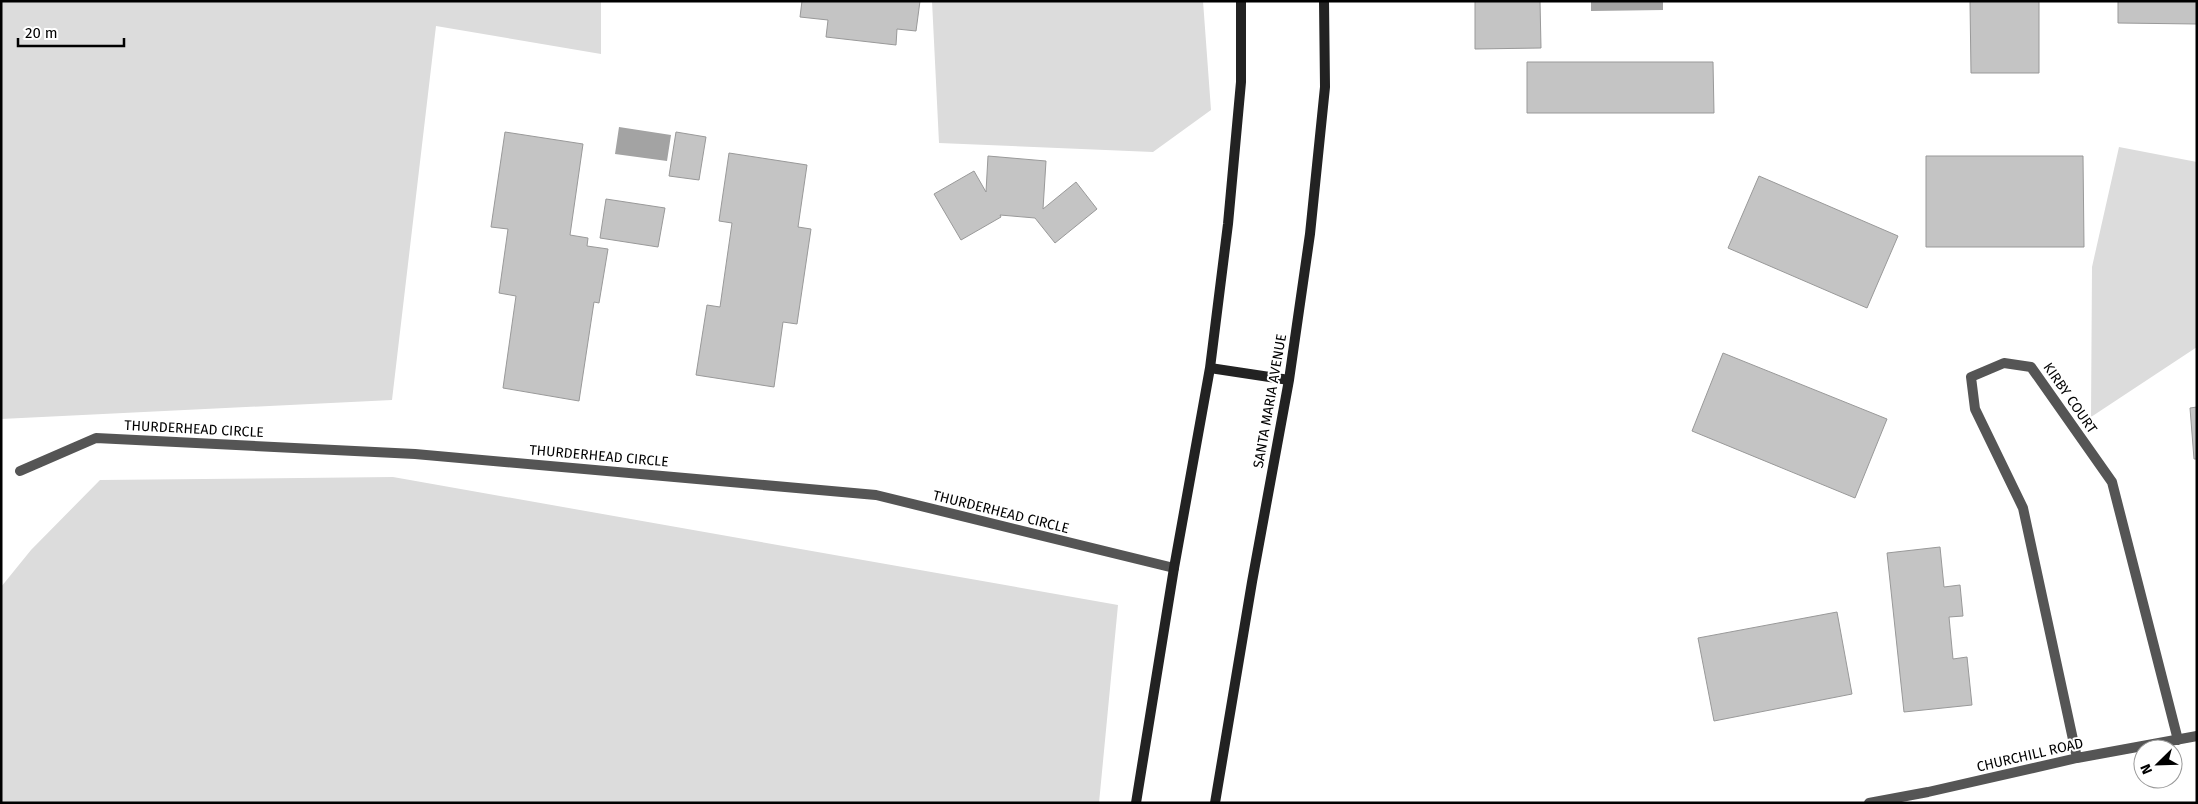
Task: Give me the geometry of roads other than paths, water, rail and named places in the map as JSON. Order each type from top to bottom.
[{"type":"street","points":[[1136,803],[1174,568],[1210,368],[1228,224],[1240,92],[1241,1]]},
{"type":"street","name":"SANTA MARIA AVENUE","points":[[1215,803],[1252,582],[1289,380],[1310,234],[1325,87],[1324,1]]},
{"type":"street","name":"KIRBY COURT","points":[[2077,758],[2023,508],[1975,409],[1971,377],[2004,363],[2031,367],[2112,482],[2178,739]]},
{"type":"street","points":[[1210,368],[1289,380]]},
{"type":"street","name":"THURDERHEAD CIRCLE","points":[[20,471],[96,438],[415,454],[876,495],[1174,568]]},
{"type":"street","name":"CHURCHILL ROAD","points":[[2183,739],[2197,736]]},
{"type":"street","name":"CHURCHILL ROAD","points":[[1869,803],[1928,792],[2077,758],[2133,748]]},
{"type":"street","points":[[1928,792],[1931,803]]}]
